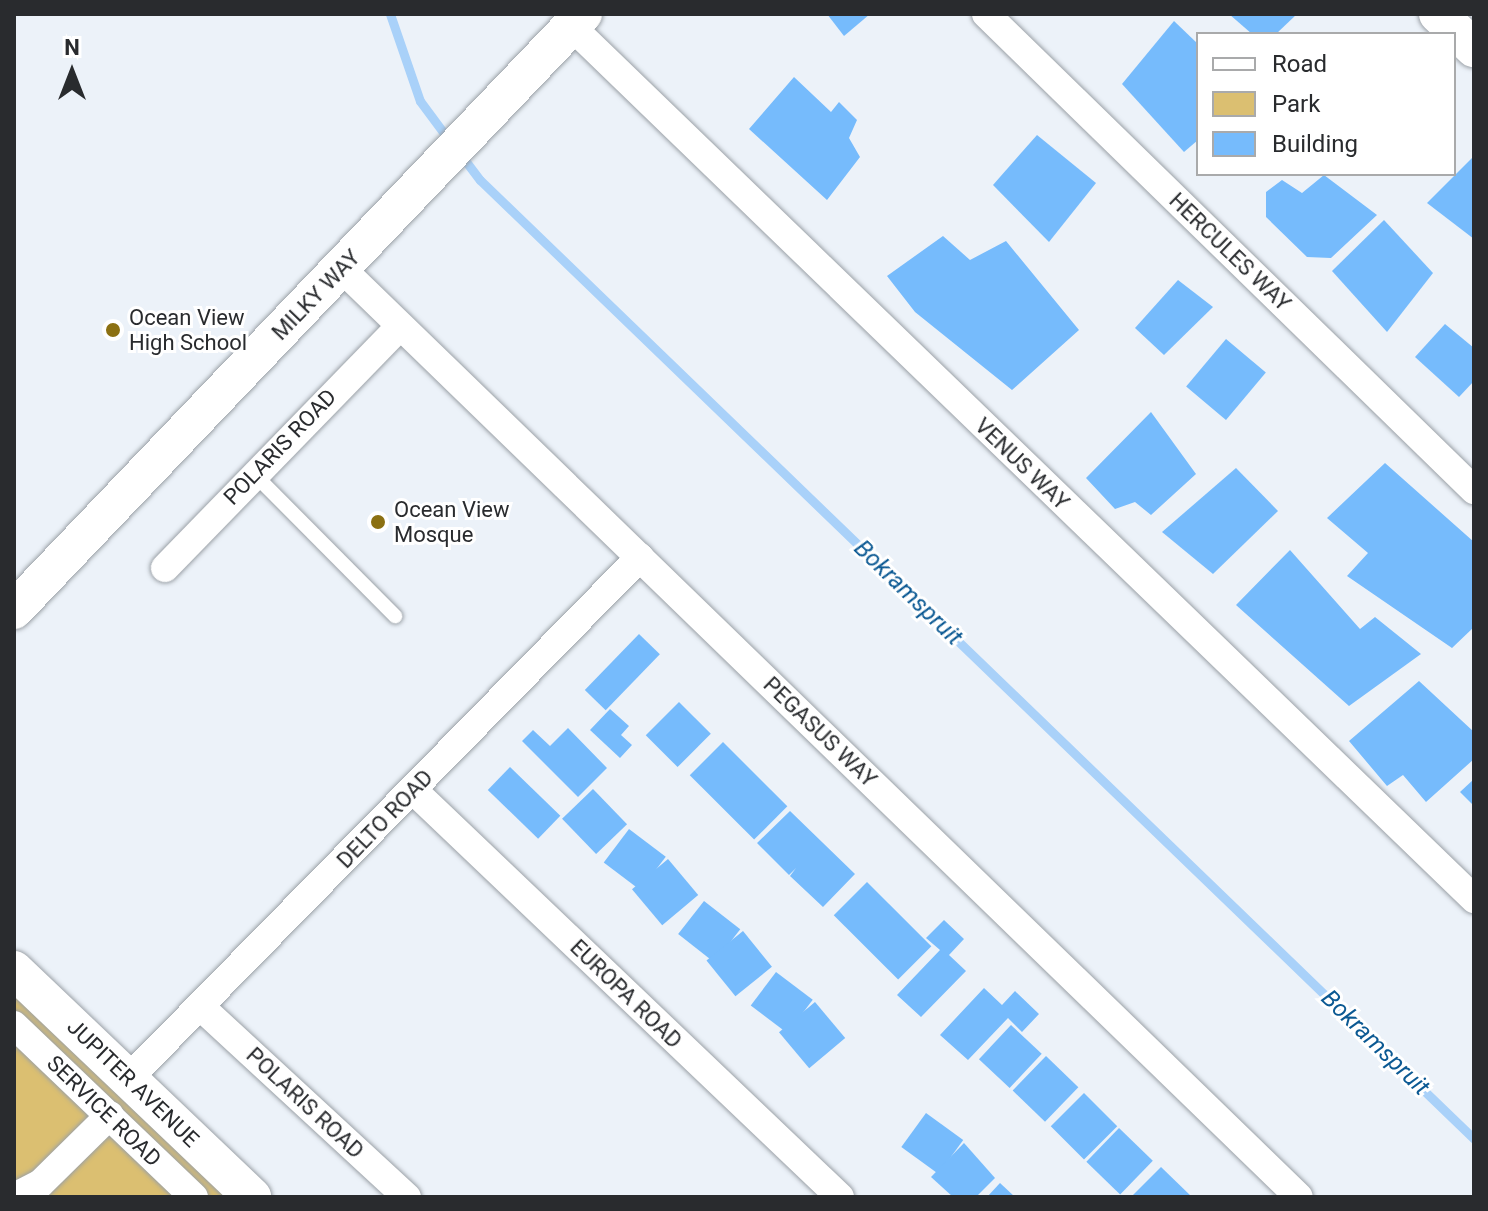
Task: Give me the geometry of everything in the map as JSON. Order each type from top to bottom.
[{"type":"street","name":"HERCULES WAY","points":[[986,14],[1474,490]]},
{"type":"street","points":[[1438,14],[1474,48]]},
{"type":"street","name":"MILKY WAY","points":[[14,610],[440,168],[578,20]]},
{"type":"street","name":"VENUS WAY","points":[[578,20],[1474,899]]},
{"type":"street","name":"PEGASUS WAY","points":[[341,268],[398,328],[640,557],[1299,1197]]},
{"type":"street","name":"POLARIS ROAD","points":[[165,568],[252,473],[398,328]]},
{"type":"street","name":"DELTO ROAD","points":[[128,1079],[202,1008],[640,557]]},
{"type":"street","name":"EUROPA ROAD","points":[[413,790],[840,1197]]},
{"type":"street","name":"JUPITER AVENUE","points":[[14,970],[252,1197]]},
{"type":"street","name":"POLARIS ROAD","points":[[202,1008],[407,1197]]},
{"type":"street","name":"SERVICE ROAD","points":[[14,1025],[194,1197]]},
{"type":"street","points":[[14,1197],[40,1184],[110,1115]]},
{"type":"lane","points":[[252,473],[395,616]]},
{"type":"green space","points":[[14,970],[252,1197],[14,1197]]},
{"type":"building","points":[[827,14],[870,14],[844,36]]},
{"type":"building","points":[[1229,14],[1297,14],[1278,32],[1250,32]]},
{"type":"building","points":[[1174,21],[1196,42],[1196,142],[1184,152],[1122,84]]},
{"type":"building","points":[[794,77],[831,112],[839,102],[857,120],[849,138],[860,157],[827,200],[749,129]]},
{"type":"building","points":[[1037,135],[1096,183],[1049,242],[993,185]]},
{"type":"building","points":[[1474,156],[1474,239],[1427,203]]},
{"type":"building","points":[[1325,176],[1377,215],[1331,258],[1307,257],[1266,217],[1266,192],[1282,180],[1302,193]]},
{"type":"building","points":[[1384,220],[1433,273],[1387,332],[1332,271]]},
{"type":"building","points":[[943,236],[970,260],[1006,241],[1079,330],[1012,390],[915,312],[887,276]]},
{"type":"building","points":[[1178,280],[1213,307],[1164,355],[1135,328]]},
{"type":"building","points":[[1445,324],[1474,348],[1474,381],[1459,397],[1415,357]]},
{"type":"building","points":[[1226,339],[1266,372],[1226,420],[1186,386]]},
{"type":"building","points":[[1151,412],[1196,474],[1151,515],[1135,502],[1115,509],[1086,478]]},
{"type":"building","points":[[1385,463],[1474,542],[1474,627],[1452,648],[1347,576],[1368,553],[1327,518]]},
{"type":"building","points":[[1236,468],[1278,511],[1213,574],[1162,532]]},
{"type":"building","points":[[1290,550],[1360,629],[1375,617],[1421,654],[1349,706],[1236,605]]},
{"type":"building","points":[[639,634],[660,654],[606,710],[585,690]]},
{"type":"building","points":[[1419,681],[1474,732],[1474,759],[1426,802],[1403,775],[1387,786],[1349,741]]},
{"type":"building","points":[[679,702],[711,734],[678,767],[646,735]]},
{"type":"building","points":[[610,709],[629,726],[621,735],[632,745],[620,758],[590,730]]},
{"type":"building","points":[[568,728],[607,768],[578,797],[522,741],[533,730],[550,746]]},
{"type":"building","points":[[723,742],[787,806],[754,840],[690,775]]},
{"type":"building","points":[[510,767],[560,816],[538,839],[488,790]]},
{"type":"building","points":[[1474,779],[1474,806],[1460,792]]},
{"type":"building","points":[[593,789],[627,824],[596,854],[562,819]]},
{"type":"building","points":[[790,811],[855,874],[823,907],[790,876],[796,868],[789,875],[757,843]]},
{"type":"building","points":[[629,829],[666,857],[640,890],[604,863]]},
{"type":"building","points":[[668,859],[698,895],[662,925],[632,889]]},
{"type":"building","points":[[867,882],[931,946],[898,980],[834,915]]},
{"type":"building","points":[[704,901],[740,929],[714,962],[678,934]]},
{"type":"building","points":[[944,920],[964,939],[949,955],[966,971],[921,1017],[897,995],[940,950],[926,938]]},
{"type":"building","points":[[743,931],[772,967],[735,996],[706,961]]},
{"type":"building","points":[[776,972],[813,1000],[787,1033],[751,1006]]},
{"type":"building","points":[[984,988],[1002,1005],[1015,991],[1039,1014],[1022,1032],[1008,1018],[968,1060],[940,1035]]},
{"type":"building","points":[[815,1002],[845,1038],[809,1068],[779,1032]]},
{"type":"building","points":[[1011,1025],[1042,1054],[1010,1088],[979,1059]]},
{"type":"building","points":[[1046,1056],[1078,1087],[1045,1122],[1013,1091]]},
{"type":"building","points":[[1084,1093],[1117,1126],[1084,1159],[1051,1126]]},
{"type":"building","points":[[926,1113],[963,1140],[939,1174],[901,1147]]},
{"type":"building","points":[[1119,1128],[1153,1161],[1120,1194],[1086,1162]]},
{"type":"building","points":[[964,1143],[995,1178],[976,1197],[953,1197],[931,1177]]},
{"type":"building","points":[[1161,1167],[1192,1197],[1131,1197]]},
{"type":"building","points":[[1000,1183],[1015,1197],[987,1197]]},
{"type":"waterway","name":"Bokramspruit","points":[[390,14],[420,101],[449,140]]},
{"type":"waterway","name":"Bokramspruit","points":[[461,155],[480,180],[1474,1139]]},
{"type":"place","name":"Ocean View High School","points":[[113,330]]},
{"type":"place","name":"Ocean View Mosque","points":[[378,522]]}]
